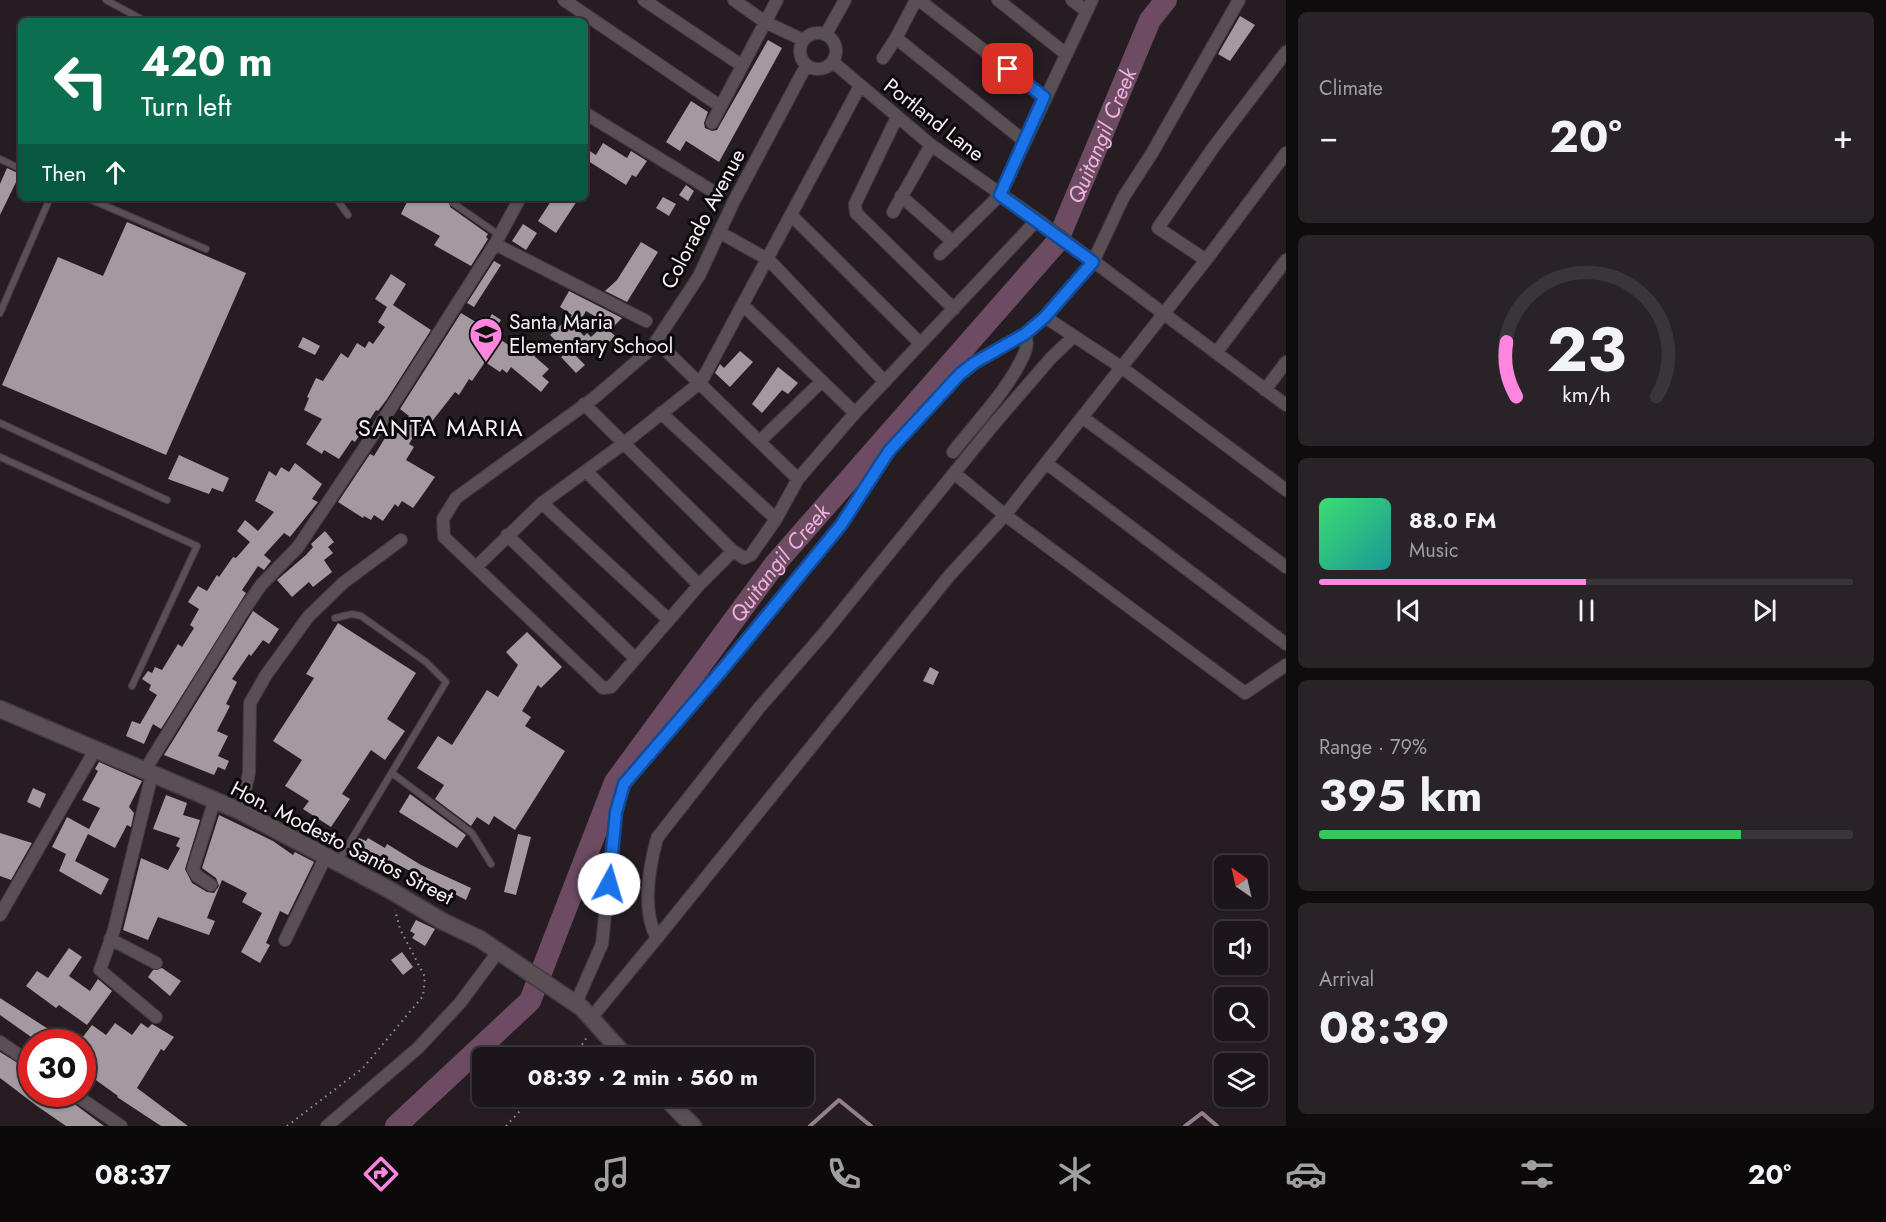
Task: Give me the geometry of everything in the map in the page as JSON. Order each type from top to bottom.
[{"type":"street","points":[[564,0],[720,106]]},
{"type":"street","points":[[644,0],[741,66]]},
{"type":"street","points":[[734,0],[765,22],[803,40]]},
{"type":"street","points":[[712,123],[777,0]]},
{"type":"street","points":[[826,34],[845,0]]},
{"type":"street","points":[[883,58],[917,0],[1044,97]]},
{"type":"street","points":[[998,0],[1066,54]]},
{"type":"street","points":[[940,254],[1000,195],[1023,140],[1089,6],[1072,0]]},
{"type":"street","points":[[576,1003],[602,944],[616,812],[624,784],[722,670],[841,525],[889,451],[960,374],[974,363],[1025,334],[1045,317],[1088,258],[1152,153],[1239,0]]},
{"type":"street","points":[[814,33],[826,34],[834,41],[837,52],[833,62],[825,68],[816,70],[807,66],[801,58],[799,49],[803,40],[814,33]]},
{"type":"street","points":[[896,38],[1023,140]]},
{"type":"street","points":[[1206,261],[1158,228],[1213,148],[1286,52]]},
{"type":"street","name":"Portland Lane","points":[[833,62],[931,145],[1041,223],[1286,405]]},
{"type":"street","name":"Colorado Avenue","points":[[635,658],[610,687],[603,688],[444,537],[443,519],[456,498],[628,370],[656,341],[699,276],[719,232],[807,66]]},
{"type":"street","points":[[476,567],[542,503],[623,444],[701,382],[769,260],[860,86]]},
{"type":"street","points":[[588,115],[719,195]]},
{"type":"street","points":[[897,117],[855,204],[856,213],[954,309]]},
{"type":"street","points":[[892,212],[931,145]]},
{"type":"street","points":[[591,1018],[949,576],[1005,515],[1206,261],[1286,153]]},
{"type":"street","points":[[901,196],[953,242]]},
{"type":"street","points":[[156,1017],[100,970],[110,939],[149,772],[240,616],[261,585],[298,547],[497,239],[518,201]]},
{"type":"street","points":[[792,216],[920,343]]},
{"type":"street","points":[[584,404],[733,551],[744,558],[751,555],[776,519],[798,479],[855,413],[920,343],[1041,223]]},
{"type":"street","points":[[719,232],[769,260],[885,382]]},
{"type":"street","points":[[497,239],[646,321]]},
{"type":"street","points":[[1216,353],[1286,260]]},
{"type":"street","points":[[743,305],[855,413]]},
{"type":"street","points":[[1045,317],[1121,367],[1286,490]]},
{"type":"street","points":[[953,452],[1014,371],[1028,343],[1025,334]]},
{"type":"street","points":[[657,938],[648,917],[652,857],[657,838],[759,708],[825,632],[954,473],[1051,358],[1074,336]]},
{"type":"street","points":[[656,341],[701,382],[798,479]]},
{"type":"street","points":[[1264,390],[1286,362]]},
{"type":"street","points":[[760,441],[821,382]]},
{"type":"street","points":[[661,413],[776,519]]},
{"type":"street","points":[[1082,417],[1286,567]]},
{"type":"street","points":[[1046,463],[1286,644]]},
{"type":"street","points":[[586,471],[699,585]]},
{"type":"street","points":[[954,473],[1005,515],[1245,693],[1286,665]]},
{"type":"street","points":[[542,503],[669,620]]},
{"type":"street","points":[[507,535],[635,658],[699,585],[733,551]]},
{"type":"street","points":[[240,811],[249,773],[250,703],[266,675],[309,616],[344,583],[401,540]]},
{"type":"street","name":"Hon. Modesto Santos Street","points":[[0,710],[240,811],[390,890],[442,921],[480,939],[576,1003],[617,1047]]},
{"type":"street","points":[[0,915],[95,750]]},
{"type":"street","points":[[211,885],[197,876],[193,869],[214,802]]},
{"type":"street","points":[[285,940],[332,859]]},
{"type":"street","points":[[110,939],[156,963]]},
{"type":"street","points":[[327,1126],[418,1048],[460,1003],[498,952]]},
{"type":"street","points":[[0,1042],[18,1054]]},
{"type":"street","points":[[93,1107],[121,1126]]},
{"type":"street","points":[[675,1107],[693,1126]]},
{"type":"lane","points":[[106,0],[139,18]]},
{"type":"lane","points":[[0,159],[18,168]]},
{"type":"lane","points":[[0,313],[49,201]]},
{"type":"lane","points":[[94,201],[206,249]]},
{"type":"lane","points":[[338,201],[348,215]]},
{"type":"lane","points":[[453,203],[497,239]]},
{"type":"lane","points":[[0,423],[167,500]]},
{"type":"lane","points":[[0,457],[197,546],[132,686]]},
{"type":"lane","points":[[332,859],[392,772],[446,682],[426,662],[361,616],[352,614],[335,618]]},
{"type":"lane","points":[[392,772],[472,833],[491,864]]},
{"type":"path","points":[[287,1126],[363,1068],[423,996],[425,978],[400,929],[390,890]]},
{"type":"path","points":[[580,1047],[585,1041],[591,1018]]},
{"type":"path","points":[[506,1126],[524,1107]]},
{"type":"building","points":[[1240,16],[1255,25],[1230,61],[1218,54]]},
{"type":"building","points":[[768,40],[782,48],[719,162],[686,141],[680,151],[666,142],[691,101],[708,112],[704,123],[705,128],[712,131],[717,130]]},
{"type":"building","points":[[603,143],[627,158],[631,151],[647,161],[636,177],[632,175],[626,185],[588,161],[588,150],[596,155]]},
{"type":"building","points":[[7,168],[18,173],[18,178],[0,215],[0,184]]},
{"type":"building","points":[[686,185],[694,191],[688,201],[679,195]]},
{"type":"building","points":[[663,197],[676,204],[669,216],[656,208]]},
{"type":"building","points":[[408,201],[450,201],[450,207],[488,234],[486,237],[488,239],[471,266],[434,245],[440,236],[401,214]]},
{"type":"building","points":[[551,201],[577,201],[556,233],[538,221]]},
{"type":"building","points":[[127,222],[246,273],[166,455],[2,385],[58,257],[103,276]]},
{"type":"building","points":[[523,224],[537,233],[526,250],[512,241]]},
{"type":"building","points":[[641,242],[658,252],[627,302],[605,291],[617,280]]},
{"type":"building","points":[[494,261],[501,265],[474,307],[467,303]]},
{"type":"building","points":[[391,274],[406,284],[393,305],[431,330],[387,399],[378,411],[376,410],[355,442],[352,440],[339,459],[324,450],[322,454],[306,444],[322,419],[304,410],[309,398],[307,397],[316,378],[323,381],[341,353],[348,358],[357,343],[365,348],[369,341],[373,344],[385,327],[378,322],[387,307],[375,299]]},
{"type":"building","points":[[569,291],[622,318],[613,327],[586,311],[576,328],[584,336],[587,333],[591,337],[604,325],[615,336],[601,351],[592,341],[576,356],[585,365],[576,373],[561,357],[567,352],[550,335],[572,315],[560,307]]},
{"type":"building","points":[[461,313],[484,327],[492,314],[501,320],[492,334],[510,346],[512,343],[533,355],[549,369],[542,376],[549,382],[541,392],[511,367],[507,373],[502,369],[500,372],[485,362],[472,381],[469,379],[459,395],[455,392],[426,429],[420,425],[409,444],[414,447],[406,460],[435,477],[413,508],[402,501],[398,507],[395,504],[383,521],[374,515],[371,520],[364,516],[363,518],[338,502],[370,454],[374,456],[388,433],[395,437],[409,416],[400,409]]},
{"type":"building","points":[[303,337],[320,346],[315,355],[298,347]]},
{"type":"building","points":[[740,351],[753,362],[730,387],[715,373],[720,364],[724,368]]},
{"type":"building","points":[[778,367],[798,383],[788,394],[782,390],[762,413],[752,404]]},
{"type":"building","points":[[179,455],[229,478],[223,492],[212,488],[209,494],[168,479]]},
{"type":"building","points":[[295,463],[322,484],[312,499],[318,502],[290,537],[284,533],[264,555],[271,561],[264,570],[258,566],[242,590],[246,593],[161,729],[153,724],[144,744],[126,736],[132,721],[140,724],[157,695],[149,690],[151,685],[142,679],[148,671],[152,673],[155,667],[162,670],[178,644],[182,647],[194,628],[190,625],[199,609],[188,602],[198,586],[207,591],[217,575],[219,577],[233,557],[236,558],[250,542],[237,531],[245,520],[258,531],[274,512],[255,501],[269,471],[276,476],[281,467],[289,472]]},
{"type":"building","points":[[325,531],[334,542],[328,547],[333,553],[324,560],[332,572],[313,587],[309,582],[292,597],[277,580],[306,555],[313,547],[311,544]]},
{"type":"building","points":[[253,611],[279,629],[269,644],[263,640],[251,656],[249,654],[232,679],[237,682],[226,704],[230,706],[217,731],[228,736],[218,756],[229,761],[225,770],[218,767],[214,775],[164,755]]},
{"type":"building","points":[[338,623],[416,673],[387,719],[405,731],[385,760],[371,750],[342,794],[350,799],[331,827],[303,809],[309,801],[285,786],[302,760],[273,741],[314,678],[306,674]]},
{"type":"building","points":[[527,632],[562,667],[541,688],[538,685],[522,711],[531,717],[525,726],[565,751],[515,830],[494,816],[489,825],[477,817],[471,826],[435,799],[444,785],[417,768],[438,736],[452,745],[487,690],[498,697],[518,665],[506,652]]},
{"type":"building","points":[[930,667],[939,672],[933,685],[923,681]]},
{"type":"building","points":[[99,762],[142,781],[129,807],[134,813],[131,827],[127,825],[115,848],[88,834],[75,861],[109,879],[101,895],[59,871],[66,854],[52,847],[67,817],[89,829],[100,808],[82,800],[98,771],[95,769]]},
{"type":"building","points":[[33,788],[46,794],[40,808],[27,802]]},
{"type":"building","points":[[410,794],[466,835],[457,848],[399,812]]},
{"type":"building","points":[[166,795],[187,803],[183,815],[200,820],[185,869],[192,883],[207,892],[214,893],[219,886],[216,878],[202,868],[219,815],[273,841],[293,855],[295,852],[314,862],[288,915],[280,911],[266,943],[270,945],[260,963],[241,952],[262,913],[242,902],[247,893],[222,880],[207,918],[215,921],[209,935],[158,917],[148,940],[123,930],[141,858],[168,870],[180,848],[176,846],[180,838],[153,829]]},
{"type":"building","points":[[0,833],[32,843],[11,880],[0,876]]},
{"type":"building","points":[[518,834],[531,837],[516,895],[504,892]]},
{"type":"building","points":[[359,838],[366,841],[368,838],[385,848],[387,844],[421,865],[471,888],[466,900],[389,860],[386,865],[377,860],[354,846]]},
{"type":"building","points":[[416,920],[435,929],[425,946],[412,938],[415,934],[410,931]]},
{"type":"building","points":[[69,948],[82,957],[69,976],[90,991],[98,979],[112,991],[87,1025],[59,1005],[56,1008],[26,986],[37,971],[48,978]]},
{"type":"building","points":[[402,952],[413,967],[403,975],[391,960]]},
{"type":"building","points":[[162,968],[181,981],[170,996],[148,977],[153,970]]},
{"type":"building","points":[[0,998],[48,1029],[20,1029],[0,1015]]},
{"type":"building","points":[[115,1023],[132,1035],[141,1023],[148,1028],[152,1024],[174,1037],[164,1051],[161,1049],[137,1088],[188,1126],[161,1126],[96,1080],[96,1029],[89,1029],[92,1025],[106,1035]]},
{"type":"building","points":[[0,1052],[18,1063],[18,1092],[0,1078]]},
{"type":"building","points":[[38,1107],[78,1107],[104,1126],[66,1126]]},
{"type":"waterway","name":"Quitangil Creek","points":[[396,1126],[530,1001],[615,782],[775,564],[1057,242],[1150,20],[1166,0]]},
{"type":"waterway","points":[[810,1126],[839,1100],[871,1126]]},
{"type":"waterway","points":[[1185,1126],[1202,1113],[1217,1126]]},
{"type":"place","name":"Santa Maria Elementary School","points":[[486,363]]},
{"type":"district","name":"SANTA MARIA","points":[[441,428]]},
{"type":"route","points":[[609,884],[616,812],[624,784],[722,670],[841,525],[889,451],[960,374],[974,363],[1025,334],[1045,317],[1093,262],[1045,225],[1000,195],[1044,97],[1008,69]]}]
